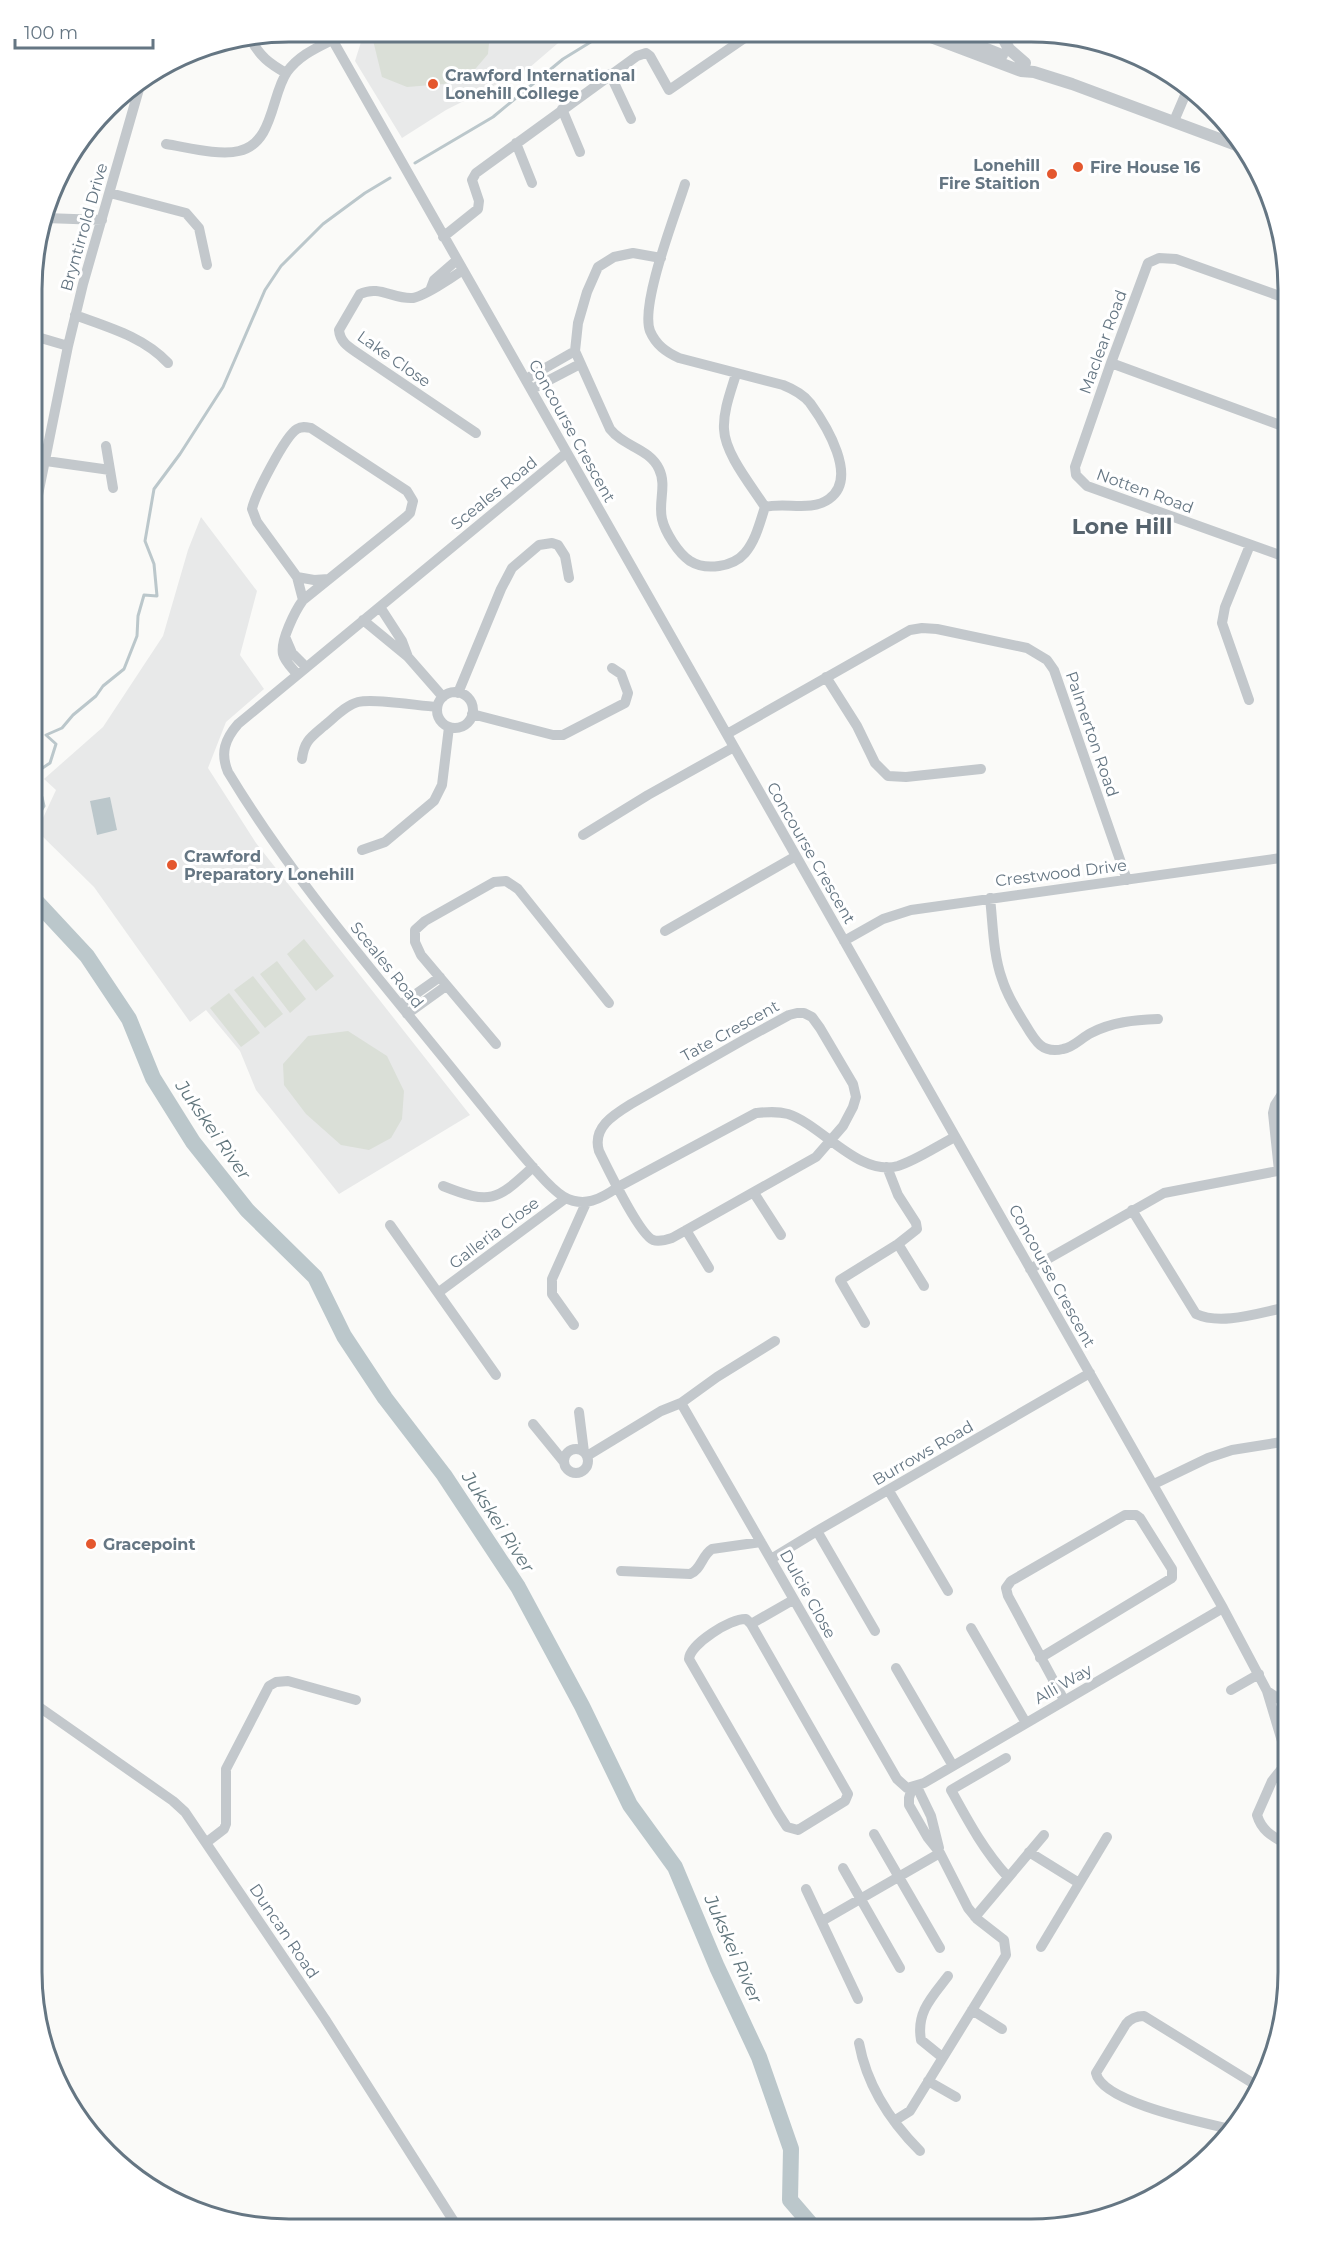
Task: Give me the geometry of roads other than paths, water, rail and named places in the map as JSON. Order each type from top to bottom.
[{"type":"street","points":[[166,144],[219,151],[241,151],[248,147],[265,128],[286,73],[322,42]]},
{"type":"street","name":"Concourse Crescent","points":[[333,42],[1154,1484],[1259,1674],[1267,1691],[1278,1728]]},
{"type":"street","points":[[443,237],[478,209],[479,201],[472,183],[473,177],[562,109],[637,56],[646,53],[650,56],[671,94],[740,42]]},
{"type":"street","points":[[944,42],[1021,71],[1029,68]]},
{"type":"street","points":[[968,42],[1029,68],[1229,142]]},
{"type":"street","points":[[1005,42],[1009,49],[1029,68]]},
{"type":"street","points":[[254,45],[266,60],[286,73]]},
{"type":"street","points":[[610,74],[631,119]]},
{"type":"street","name":"Bryntirrold Drive","points":[[42,478],[75,315],[137,95]]},
{"type":"street","points":[[1174,121],[1185,96]]},
{"type":"street","points":[[562,109],[580,152]]},
{"type":"street","points":[[516,143],[532,183]]},
{"type":"street","points":[[685,184],[649,309],[648,321],[653,337],[665,351],[679,358],[783,385],[804,397],[810,403],[834,445],[841,466],[840,486],[836,493],[826,501],[811,505],[783,504],[765,507]]},
{"type":"street","points":[[110,193],[186,213],[199,228],[207,265]]},
{"type":"street","points":[[52,218],[102,220]]},
{"type":"street","points":[[662,258],[633,253],[614,257],[598,267],[587,292],[578,323],[575,351],[580,364],[610,429],[617,438],[654,460],[661,471],[662,520],[676,546],[689,560],[708,567],[736,561],[752,544],[765,507]]},
{"type":"street","name":"Maclear Road","points":[[1077,460],[1148,263],[1159,258],[1176,259],[1278,295]]},
{"type":"street","points":[[431,288],[434,280],[457,260]]},
{"type":"street","name":"Lake Close","points":[[463,270],[431,288],[422,296],[411,298],[379,290],[360,294],[339,330],[339,334],[345,344],[356,352],[476,433]]},
{"type":"street","points":[[75,315],[143,342],[156,350],[168,363]]},
{"type":"street","points":[[42,338],[68,345]]},
{"type":"street","points":[[526,379],[575,351]]},
{"type":"street","points":[[1111,363],[1278,425]]},
{"type":"street","points":[[532,389],[580,364]]},
{"type":"street","points":[[736,374],[723,427],[725,438],[765,507]]},
{"type":"street","points":[[302,671],[284,656],[286,639],[294,614],[303,600],[406,517],[410,513],[413,501],[407,491],[311,428],[305,427],[295,430],[285,444],[263,481],[252,509],[257,522],[297,577],[303,600]]},
{"type":"street","points":[[106,446],[113,488]]},
{"type":"street","name":"Sceales Road","points":[[566,453],[232,731],[224,747],[224,762],[257,818],[298,878],[407,1014],[549,1185],[566,1198],[586,1203]]},
{"type":"street","points":[[46,460],[110,470]]},
{"type":"street","name":"Notten Road","points":[[1077,460],[1076,475],[1087,486],[1278,555]]},
{"type":"street","points":[[458,693],[512,568],[539,545],[555,543],[567,561],[569,578]]},
{"type":"street","points":[[1250,545],[1225,606],[1222,623],[1250,700]]},
{"type":"street","points":[[297,577],[314,580],[328,579]]},
{"type":"street","points":[[380,607],[402,641],[408,657]]},
{"type":"street","points":[[363,620],[408,657],[443,697]]},
{"type":"street","name":"Palmerton Road","points":[[727,734],[910,630],[922,628],[951,631],[1027,648],[1047,660],[1054,670],[1127,880]]},
{"type":"street","points":[[472,714],[553,735],[563,735],[625,703],[628,693],[621,674],[612,668]]},
{"type":"street","points":[[826,677],[856,726],[875,763],[888,776],[906,777],[981,769]]},
{"type":"street","points":[[458,693],[468,698],[472,714],[464,726],[449,727],[442,723],[437,707],[443,697],[458,693]]},
{"type":"street","points":[[302,759],[303,749],[307,742],[355,703],[369,701],[437,707]]},
{"type":"street","points":[[362,850],[385,842],[434,801],[442,785],[449,727]]},
{"type":"street","points":[[583,835],[648,795],[734,747]]},
{"type":"street","points":[[665,931],[796,856]]},
{"type":"street","name":"Crestwood Drive","points":[[844,941],[899,913],[990,898],[1278,858]]},
{"type":"street","points":[[496,1044],[443,981],[415,942],[415,930],[425,921],[494,882],[506,881],[518,888],[609,1003]]},
{"type":"street","points":[[990,898],[997,960],[1002,979],[1017,1012],[1042,1048],[1061,1050],[1112,1024],[1158,1019]]},
{"type":"street","points":[[400,1005],[443,981]]},
{"type":"street","points":[[407,1014],[443,981]]},
{"type":"street","name":"Tate Crescent","points":[[618,1187],[596,1143],[600,1129],[607,1121],[744,1039],[797,1013],[804,1013],[816,1021],[855,1090],[854,1107],[843,1126],[830,1139]]},
{"type":"street","points":[[1278,1100],[1273,1113],[1278,1142]]},
{"type":"street","points":[[574,1325],[555,1300],[551,1287],[554,1271],[586,1203],[602,1198],[618,1187],[756,1113],[769,1111],[796,1117],[869,1164],[887,1167],[907,1162],[955,1137]]},
{"type":"street","points":[[618,1187],[636,1220],[650,1239],[666,1240],[816,1157],[830,1139]]},
{"type":"street","name":"Galleria Close","points":[[443,1186],[468,1196],[484,1199],[503,1193],[533,1167]]},
{"type":"street","points":[[865,1323],[840,1280],[915,1232],[917,1227],[898,1195],[887,1167]]},
{"type":"street","points":[[1030,1269],[1164,1193],[1278,1171]]},
{"type":"street","points":[[754,1192],[781,1235]]},
{"type":"street","name":"Galleria Close","points":[[439,1292],[566,1198]]},
{"type":"street","points":[[1132,1210],[1196,1314],[1207,1319],[1219,1320],[1278,1309]]},
{"type":"street","points":[[390,1225],[496,1376]]},
{"type":"street","points":[[686,1230],[709,1268]]},
{"type":"street","points":[[897,1244],[924,1286]]},
{"type":"street","points":[[564,1462],[568,1452],[573,1450],[585,1454],[661,1411],[681,1403],[717,1377],[776,1341]]},
{"type":"street","name":"Burrows Road","points":[[771,1559],[1090,1373]]},
{"type":"street","name":"Dulcie Close","points":[[681,1403],[897,1779],[904,1787],[915,1787]]},
{"type":"street","points":[[533,1424],[570,1471],[580,1473],[587,1466],[579,1412]]},
{"type":"street","points":[[1154,1484],[1208,1458],[1232,1450],[1278,1443]]},
{"type":"street","points":[[889,1491],[948,1591]]},
{"type":"street","points":[[1040,1658],[1172,1578],[1172,1569],[1136,1515],[1125,1515],[1007,1585],[1008,1596],[1040,1658],[1064,1700]]},
{"type":"street","points":[[817,1531],[875,1631]]},
{"type":"street","points":[[621,1570],[690,1574],[695,1572],[711,1549],[761,1542]]},
{"type":"street","points":[[751,1624],[793,1600]]},
{"type":"street","name":"Alli Way","points":[[915,1787],[1223,1608]]},
{"type":"street","points":[[746,1619],[751,1624],[848,1794],[845,1801],[798,1830],[787,1827],[778,1813],[689,1659],[693,1647],[737,1620],[746,1619]]},
{"type":"street","points":[[971,1628],[1026,1723]]},
{"type":"street","points":[[896,1668],[953,1766]]},
{"type":"street","points":[[1231,1690],[1259,1674]]},
{"type":"street","points":[[207,1842],[224,1829],[226,1824],[226,1769],[269,1686],[276,1682],[288,1681],[356,1700]]},
{"type":"street","points":[[1267,1691],[1278,1698]]},
{"type":"street","name":"Duncan Road","points":[[42,1709],[180,1806],[207,1842],[325,2019],[453,2219]]},
{"type":"street","points":[[1006,1758],[951,1790],[980,1842],[992,1860],[1008,1877]]},
{"type":"street","points":[[1278,1774],[1272,1781],[1257,1815],[1265,1831],[1278,1839]]},
{"type":"street","points":[[894,2121],[903,2118],[910,2111],[1006,1955],[1004,1940],[975,1917],[968,1908],[940,1853],[931,1816],[915,1787]]},
{"type":"street","points":[[874,1833],[940,1948]]},
{"type":"street","points":[[975,1917],[1044,1835]]},
{"type":"street","points":[[1041,1947],[1107,1836]]},
{"type":"street","points":[[1029,1852],[1079,1883]]},
{"type":"street","points":[[822,1921],[898,1875],[940,1853]]},
{"type":"street","points":[[843,1868],[900,1968]]},
{"type":"street","points":[[806,1889],[858,1999]]},
{"type":"street","points":[[942,2057],[927,2048],[921,2040],[920,2019],[924,2007],[948,1976]]},
{"type":"street","points":[[972,2010],[1002,2029]]},
{"type":"street","points":[[1223,2127],[1143,2107],[1114,2092],[1098,2080],[1096,2073],[1129,2019],[1144,2016],[1252,2083]]},
{"type":"street","points":[[859,2043],[870,2082],[882,2106],[920,2151]]},
{"type":"street","points":[[928,2081],[956,2097]]},
{"type":"waterway","points":[[415,163],[493,117],[563,59],[591,42]]},
{"type":"waterway","points":[[42,768],[50,763],[56,744],[46,735],[62,728],[73,715],[96,696],[103,686],[124,669],[137,636],[138,616],[144,595],[157,596],[154,564],[145,541],[154,489],[180,454],[223,387],[265,290],[281,266],[323,224],[390,178]]},
{"type":"waterway","points":[[42,797],[44,806],[42,809]]},
{"type":"waterway","name":"Jukskei River","points":[[42,908],[87,956],[129,1019],[153,1078],[193,1142],[247,1210],[315,1277],[344,1336],[385,1398],[444,1475],[518,1587],[582,1706],[630,1805],[675,1867],[717,1967],[759,2057],[791,2149],[790,2200],[806,2219]]},
{"type":"place","name":"Crawford International Lonehill College","points":[[433,84]]},
{"type":"place","name":"Fire House 16","points":[[1078,167]]},
{"type":"place","name":"Lonehill Fire Staition","points":[[1052,174]]},
{"type":"place","name":"Crawford Preparatory Lonehill","points":[[172,865]]},
{"type":"place","name":"Gracepoint","points":[[91,1544]]},
{"type":"district","name":"Lone Hill","points":[[1122,526]]}]
